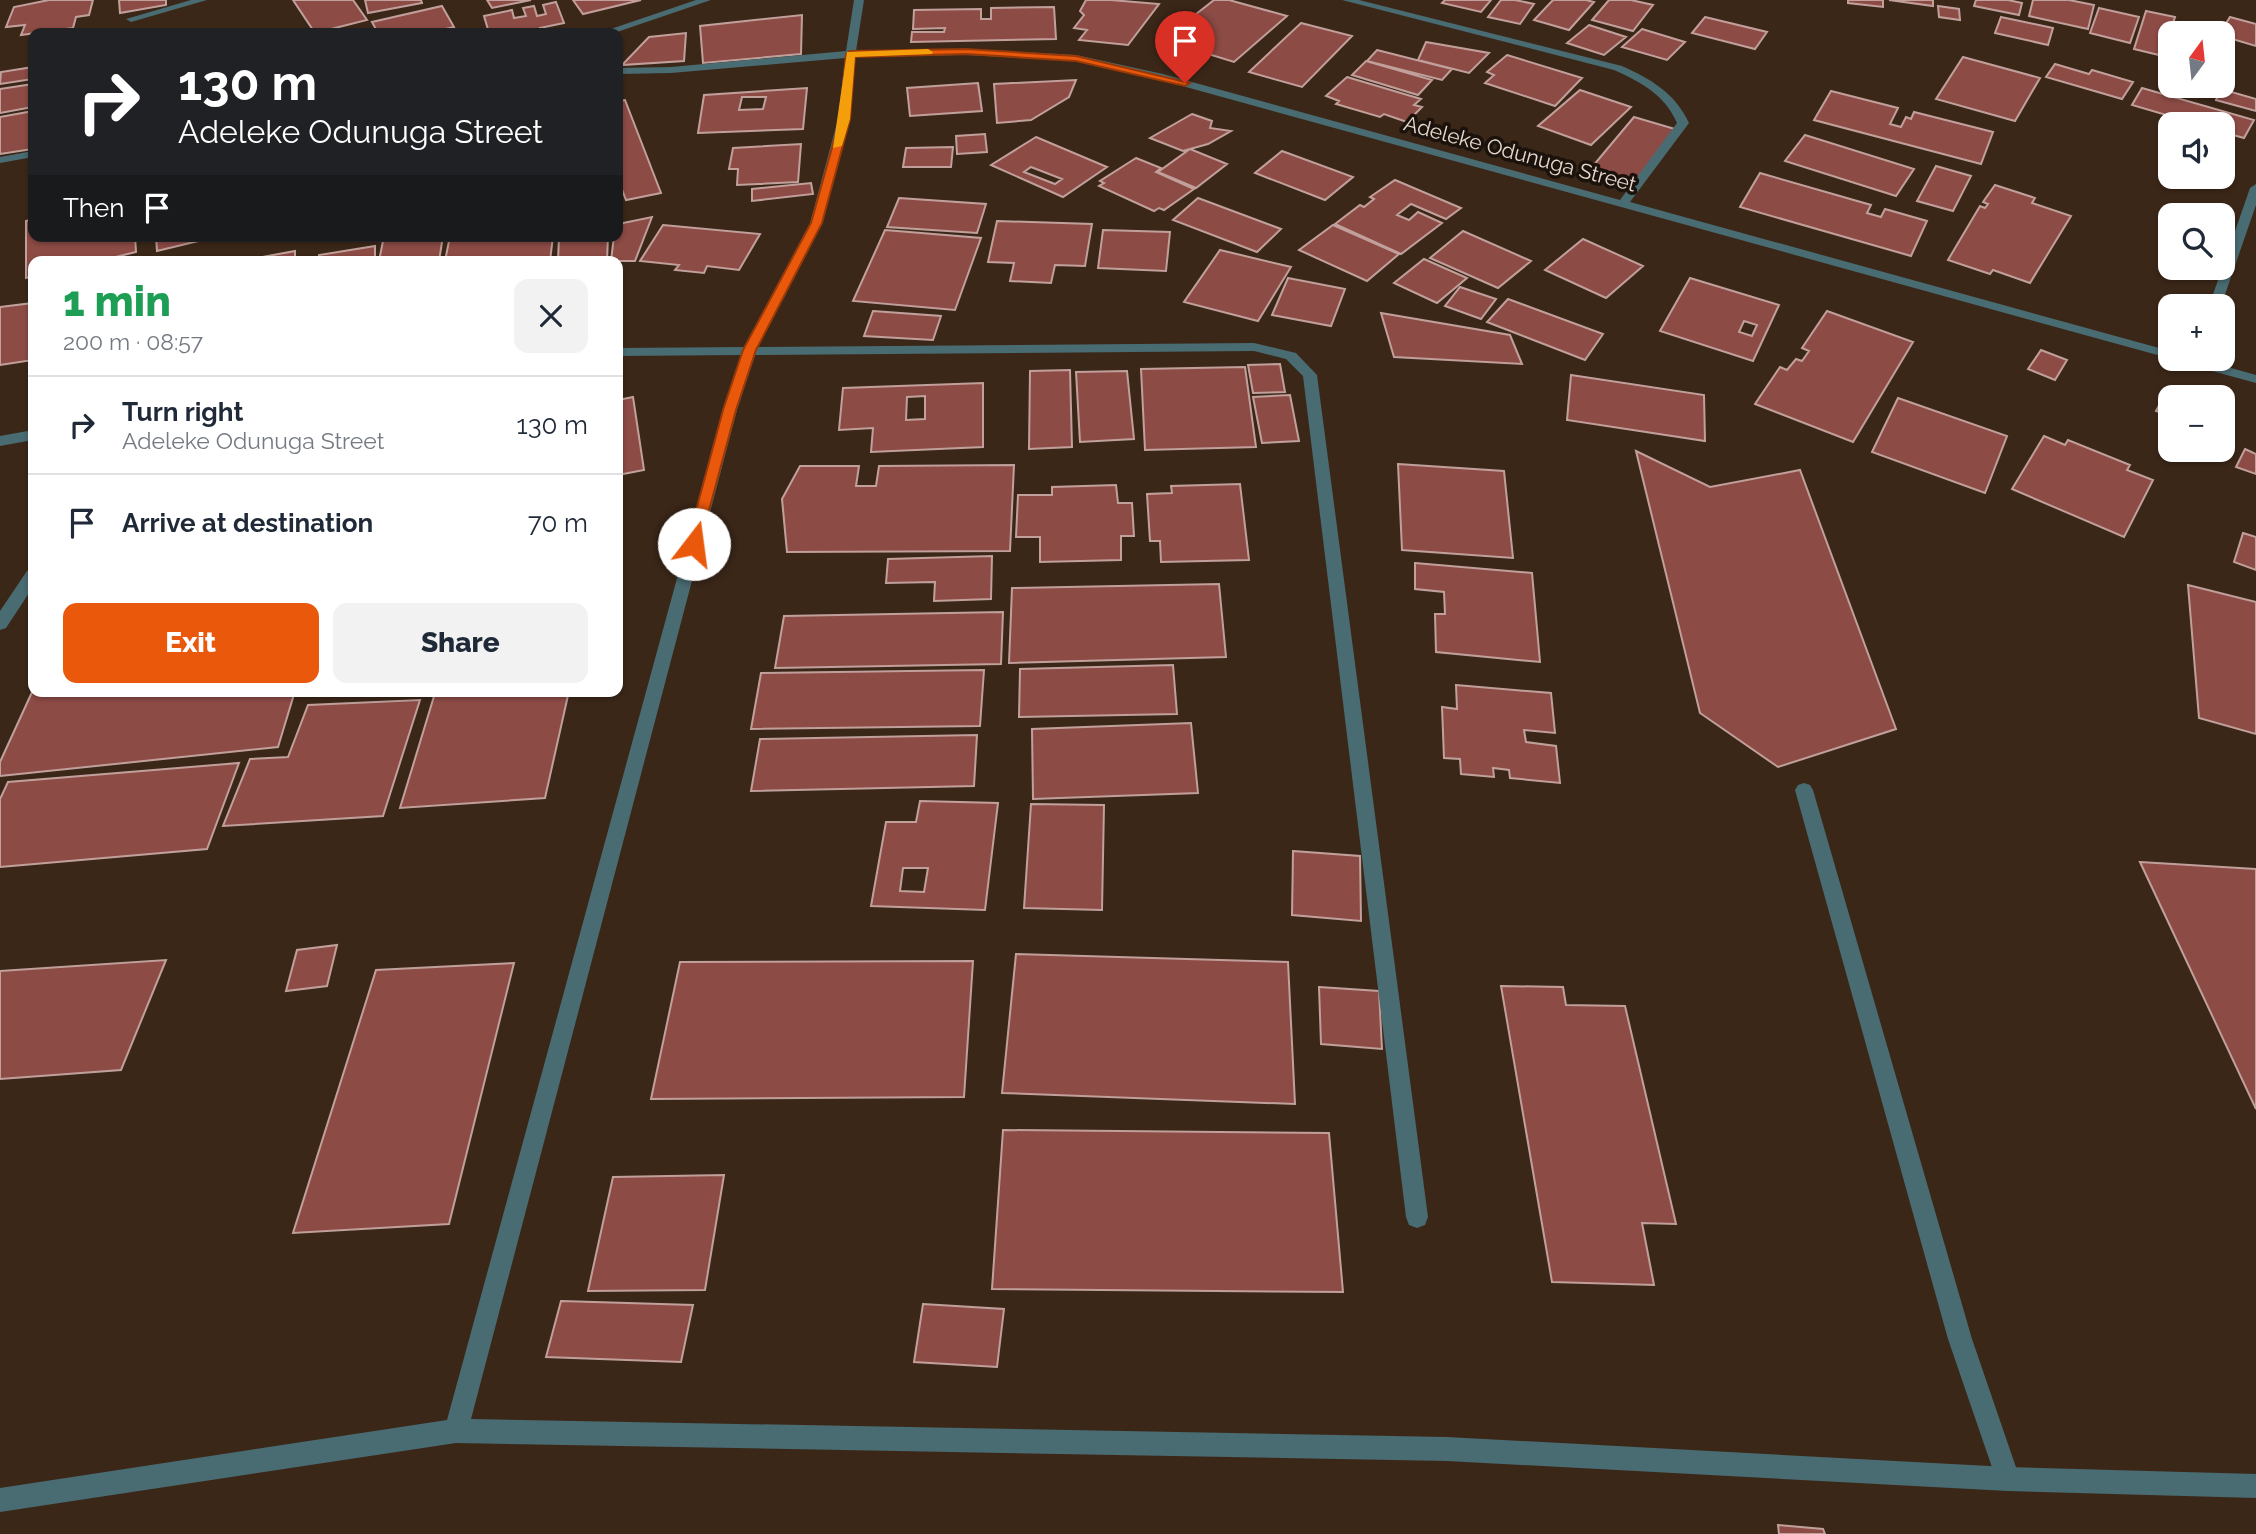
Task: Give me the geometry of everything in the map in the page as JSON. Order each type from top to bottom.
[{"type":"street","points":[[131,19],[202,0]]},
{"type":"street","points":[[619,28],[706,0]]},
{"type":"street","points":[[456,1431],[722,436],[750,350],[816,223],[845,119],[850,54],[859,0]]},
{"type":"street","points":[[1347,0],[1618,68],[1647,80],[1674,104],[1683,123],[1623,204]]},
{"type":"street","name":"Adeleke Odunuga Street","points":[[623,71],[671,70],[850,54],[966,52],[1076,58],[1159,76],[2158,352]]},
{"type":"street","points":[[0,160],[28,155]]},
{"type":"street","points":[[2219,294],[2256,188]]},
{"type":"street","points":[[623,352],[1254,347],[1292,356],[1310,375],[1417,1217]]},
{"type":"street","points":[[2229,371],[2256,379]]},
{"type":"street","points":[[0,441],[28,436]]},
{"type":"street","points":[[0,624],[28,582]]},
{"type":"street","points":[[1804,790],[1960,1339],[2008,1479]]},
{"type":"street","points":[[0,1500],[456,1431],[1447,1449],[2008,1479],[2256,1486]]},
{"type":"building","points":[[49,0],[93,0],[89,15],[76,17],[73,28],[28,28],[28,34],[21,35],[25,25],[6,27],[14,7]]},
{"type":"building","points":[[119,0],[166,0],[166,5],[120,13]]},
{"type":"building","points":[[293,0],[353,0],[367,20],[335,28],[312,28]]},
{"type":"building","points":[[365,0],[421,0],[422,3],[368,13]]},
{"type":"building","points":[[487,0],[531,0],[492,8]]},
{"type":"building","points":[[573,0],[641,0],[583,14]]},
{"type":"building","points":[[1086,0],[1159,4],[1128,45],[1079,40],[1087,30],[1074,28],[1084,15],[1080,11]]},
{"type":"building","points":[[1214,0],[1229,0],[1287,16],[1234,62],[1163,40]]},
{"type":"building","points":[[1445,0],[1491,0],[1481,12],[1442,3]]},
{"type":"building","points":[[1501,0],[1534,4],[1520,24],[1488,17]]},
{"type":"building","points":[[1553,0],[1594,2],[1569,30],[1534,20]]},
{"type":"building","points":[[1609,0],[1631,0],[1653,5],[1633,31],[1592,20]]},
{"type":"building","points":[[1848,0],[1883,0],[1883,7],[1848,3]]},
{"type":"building","points":[[1889,0],[1933,0],[1933,6]]},
{"type":"building","points":[[1976,0],[2022,3],[2019,15],[1974,6]]},
{"type":"building","points":[[2033,0],[2069,0],[2094,5],[2088,29],[2029,16]]},
{"type":"building","points":[[556,2],[564,23],[540,28],[488,28],[484,16],[512,10],[514,18],[526,16],[523,8],[534,6],[537,16],[546,14],[543,5]]},
{"type":"building","points":[[442,6],[454,27],[375,28],[372,22]]},
{"type":"building","points":[[1938,6],[1959,9],[1960,20],[1939,17]]},
{"type":"building","points":[[1054,7],[1056,39],[911,42],[912,32],[944,32],[945,28],[913,29],[914,10],[981,9],[981,19],[991,19],[991,8]]},
{"type":"building","points":[[2099,8],[2139,17],[2130,43],[2090,33]]},
{"type":"building","points":[[2146,11],[2175,17],[2174,21],[2158,21],[2158,55],[2134,49]]},
{"type":"building","points":[[802,15],[801,54],[703,63],[700,26]]},
{"type":"building","points":[[1705,17],[1767,32],[1755,49],[1692,33]]},
{"type":"building","points":[[2001,17],[2053,28],[2048,45],[1995,33]]},
{"type":"building","points":[[2230,17],[2256,24],[2256,46],[2235,40],[2235,21],[2228,21]]},
{"type":"building","points":[[1301,23],[1352,36],[1302,87],[1249,72]]},
{"type":"building","points":[[1589,25],[1626,37],[1604,55],[1567,43]]},
{"type":"building","points":[[1642,29],[1685,42],[1667,60],[1622,47]]},
{"type":"building","points":[[686,33],[684,61],[623,65],[649,37]]},
{"type":"building","points":[[1426,42],[1489,53],[1469,73],[1418,60]]},
{"type":"building","points":[[1377,50],[1452,69],[1442,80],[1367,61]]},
{"type":"building","points":[[1507,55],[1582,78],[1555,106],[1485,83],[1494,75],[1487,72]]},
{"type":"building","points":[[1963,57],[2040,78],[2015,121],[1936,99]]},
{"type":"building","points":[[1366,61],[1432,80],[1418,95],[1352,75]]},
{"type":"building","points":[[2055,64],[2089,74],[2092,70],[2133,82],[2122,99],[2046,77]]},
{"type":"building","points":[[28,68],[28,80],[0,84],[1,72]]},
{"type":"building","points":[[1347,77],[1421,99],[1414,105],[1422,107],[1407,122],[1384,114],[1380,117],[1336,104],[1339,101],[1326,96]]},
{"type":"building","points":[[1076,80],[1069,97],[1031,120],[997,123],[994,84]]},
{"type":"building","points":[[978,83],[982,111],[910,116],[907,88]]},
{"type":"building","points":[[28,85],[28,108],[0,113],[0,89]]},
{"type":"building","points":[[807,88],[803,129],[698,133],[704,95]],"holes":[[[742,97],[766,97],[763,109],[739,110]]]},
{"type":"building","points":[[2142,88],[2158,93],[2158,98],[2177,98],[2226,112],[2158,113],[2132,105]]},
{"type":"building","points":[[1580,90],[1631,107],[1591,145],[1538,126]]},
{"type":"building","points":[[1831,91],[1898,108],[1890,124],[1901,127],[1906,117],[1911,119],[1914,112],[1993,132],[1981,164],[1814,120]]},
{"type":"building","points":[[2235,93],[2256,99],[2256,111],[2216,100],[2235,98]]},
{"type":"building","points":[[623,100],[661,193],[626,200],[623,192]]},
{"type":"building","points":[[28,112],[28,150],[0,154],[0,117]]},
{"type":"building","points":[[1192,114],[1212,121],[1210,128],[1231,131],[1208,144],[1183,151],[1150,138]]},
{"type":"building","points":[[2235,115],[2254,120],[2244,138],[2235,136]]},
{"type":"building","points":[[1634,117],[1675,129],[1631,187],[1587,173]]},
{"type":"building","points":[[985,134],[987,152],[957,154],[956,136]]},
{"type":"building","points":[[1805,135],[1914,169],[1896,196],[1785,161]]},
{"type":"building","points":[[1036,137],[1107,167],[1063,197],[991,165]],"holes":[[[1031,167],[1062,179],[1055,184],[1024,172]]]},
{"type":"building","points":[[801,144],[798,182],[737,185],[738,169],[729,169],[733,148]]},
{"type":"building","points":[[953,147],[951,167],[903,167],[906,148]]},
{"type":"building","points":[[1190,149],[1227,164],[1196,188],[1158,172]]},
{"type":"building","points":[[1282,151],[1353,177],[1325,200],[1255,173]]},
{"type":"building","points":[[1136,158],[1161,168],[1156,172],[1194,189],[1164,210],[1159,208],[1154,211],[1099,186],[1104,183],[1100,181]]},
{"type":"building","points":[[1936,166],[1971,176],[1953,211],[1917,201]]},
{"type":"building","points":[[1760,173],[1871,205],[1867,213],[1881,217],[1885,209],[1927,221],[1911,256],[1740,207]]},
{"type":"building","points":[[1395,180],[1461,208],[1446,219],[1411,204],[1397,215],[1409,220],[1418,212],[1442,223],[1401,254],[1335,224],[1360,205],[1364,207],[1374,199],[1370,197]]},
{"type":"building","points":[[811,183],[813,194],[752,201],[752,189]]},
{"type":"building","points":[[1995,185],[2035,198],[2032,203],[2071,216],[2030,283],[1993,270],[1990,274],[1948,260],[1980,206],[1985,208],[1988,204],[1983,202]]},
{"type":"building","points":[[899,198],[986,204],[977,233],[887,227]]},
{"type":"building","points":[[1198,198],[1281,229],[1257,252],[1173,220]]},
{"type":"building","points":[[652,217],[635,261],[623,261],[623,256],[612,256],[613,242],[623,242],[623,223]]},
{"type":"building","points":[[26,221],[28,242],[135,242],[136,252],[120,256],[28,256],[26,278]]},
{"type":"building","points":[[997,221],[1092,224],[1085,266],[1055,265],[1051,283],[1010,281],[1014,263],[988,262]]},
{"type":"building","points":[[663,225],[760,234],[739,270],[707,266],[704,273],[675,270],[679,265],[640,261]]},
{"type":"building","points":[[1333,225],[1399,254],[1367,281],[1299,250]]},
{"type":"building","points":[[885,230],[981,238],[955,310],[853,301]]},
{"type":"building","points":[[1103,230],[1170,232],[1166,271],[1098,268]]},
{"type":"building","points":[[1463,231],[1531,261],[1498,288],[1430,258]]},
{"type":"building","points":[[1583,239],[1643,266],[1606,298],[1545,270]]},
{"type":"building","points":[[156,242],[194,242],[157,251]]},
{"type":"building","points":[[383,242],[442,242],[440,256],[380,256]]},
{"type":"building","points":[[449,242],[552,242],[551,256],[446,256]]},
{"type":"building","points":[[559,242],[608,242],[607,256],[558,256]]},
{"type":"building","points":[[375,246],[375,256],[319,255]]},
{"type":"building","points":[[1220,250],[1291,267],[1258,321],[1184,302]]},
{"type":"building","points":[[295,251],[295,256],[268,256]]},
{"type":"building","points":[[1424,259],[1467,278],[1437,303],[1394,283]]},
{"type":"building","points":[[1288,278],[1345,289],[1331,326],[1272,315]]},
{"type":"building","points":[[1690,278],[1779,305],[1753,361],[1660,331]],"holes":[[[1744,321],[1757,325],[1752,336],[1739,332]]]},
{"type":"building","points":[[1460,287],[1496,299],[1481,319],[1445,306]]},
{"type":"building","points":[[1508,299],[1603,334],[1585,360],[1487,322]]},
{"type":"building","points":[[28,304],[28,361],[0,365],[0,307]]},
{"type":"building","points":[[873,311],[941,316],[933,340],[864,336]]},
{"type":"building","points":[[1827,311],[1913,342],[1853,442],[1755,404],[1780,367],[1787,370],[1796,359],[1802,361],[1809,351],[1802,348]]},
{"type":"building","points":[[1381,313],[1510,335],[1522,364],[1394,357]]},
{"type":"building","points":[[2041,350],[2067,360],[2055,380],[2028,369]]},
{"type":"building","points":[[1280,364],[1285,392],[1253,393],[1248,365]]},
{"type":"building","points":[[1245,367],[1256,447],[1145,450],[1141,369]]},
{"type":"building","points":[[1070,370],[1072,447],[1029,449],[1030,371]]},
{"type":"building","points":[[1127,371],[1134,439],[1080,442],[1076,372]]},
{"type":"building","points":[[1571,375],[1704,395],[1705,441],[1567,420]]},
{"type":"building","points":[[983,383],[983,447],[871,452],[873,428],[839,430],[843,388]],"holes":[[[925,396],[925,419],[906,420],[907,397]]]},
{"type":"building","points":[[1290,395],[1299,441],[1262,443],[1253,397]]},
{"type":"building","points":[[633,397],[644,470],[623,474],[623,399]]},
{"type":"building","points":[[1898,398],[2007,436],[1985,493],[1872,452]]},
{"type":"building","points":[[2044,436],[2065,445],[2068,440],[2130,465],[2127,470],[2153,480],[2124,537],[2012,489]]},
{"type":"building","points":[[2245,449],[2256,454],[2256,474],[2236,467]]},
{"type":"building","points":[[1636,451],[1710,487],[1800,470],[1896,729],[1778,767],[1700,713]]},
{"type":"building","points":[[1398,464],[1504,471],[1513,558],[1402,550]]},
{"type":"building","points":[[1014,465],[1010,551],[787,552],[782,499],[800,466],[859,466],[856,486],[876,486],[879,466]]},
{"type":"building","points":[[1240,484],[1249,560],[1161,562],[1160,541],[1150,541],[1147,494],[1172,493],[1171,486]]},
{"type":"building","points":[[1116,485],[1118,503],[1132,503],[1134,536],[1121,536],[1121,560],[1040,562],[1040,537],[1016,537],[1018,495],[1052,495],[1052,487]]},
{"type":"building","points":[[2243,533],[2256,537],[2256,570],[2234,562]]},
{"type":"building","points":[[992,556],[991,599],[934,601],[935,582],[886,583],[888,559]]},
{"type":"building","points":[[1415,563],[1532,573],[1540,662],[1436,652],[1435,614],[1445,614],[1444,592],[1415,589]]},
{"type":"building","points":[[1219,584],[1226,657],[1009,663],[1012,588]]},
{"type":"building","points":[[2188,585],[2256,602],[2256,734],[2199,718]]},
{"type":"building","points":[[1003,612],[1001,664],[775,668],[784,616]]},
{"type":"building","points":[[1173,665],[1177,714],[1019,717],[1020,669]]},
{"type":"building","points":[[984,670],[980,726],[751,729],[761,673]]},
{"type":"building","points":[[1456,685],[1551,693],[1555,733],[1524,730],[1526,742],[1556,746],[1560,783],[1510,778],[1509,770],[1493,768],[1494,777],[1461,774],[1460,759],[1444,758],[1442,707],[1457,709]]},
{"type":"building","points":[[30,697],[293,697],[278,747],[0,776],[0,762]]},
{"type":"building","points":[[434,697],[568,697],[545,798],[400,808]]},
{"type":"building","points":[[420,700],[383,816],[223,826],[250,759],[288,757],[308,705]]},
{"type":"building","points":[[1191,723],[1198,793],[1033,799],[1032,729]]},
{"type":"building","points":[[977,735],[974,786],[751,791],[760,739]]},
{"type":"building","points":[[239,763],[207,849],[0,867],[0,799],[8,782]]},
{"type":"building","points":[[920,801],[998,803],[985,910],[871,906],[886,822],[916,822]],"holes":[[[903,868],[928,868],[924,892],[900,891]]]},
{"type":"building","points":[[1031,804],[1104,805],[1102,910],[1024,908]]},
{"type":"building","points":[[1293,851],[1360,856],[1361,921],[1292,915]]},
{"type":"building","points":[[2140,862],[2256,869],[2256,1109]]},
{"type":"building","points":[[337,945],[327,986],[286,991],[297,950]]},
{"type":"building","points":[[1016,954],[1288,962],[1295,1104],[1002,1093]]},
{"type":"building","points":[[166,960],[121,1070],[0,1079],[0,971]]},
{"type":"building","points":[[973,961],[964,1097],[651,1099],[680,962]]},
{"type":"building","points":[[514,963],[449,1224],[293,1233],[376,970]]},
{"type":"building","points":[[1501,986],[1563,987],[1566,1005],[1625,1006],[1676,1224],[1642,1223],[1654,1285],[1552,1282]]},
{"type":"building","points":[[1319,987],[1379,991],[1382,1049],[1321,1044]]},
{"type":"building","points":[[1003,1130],[1329,1133],[1343,1292],[992,1289]]},
{"type":"building","points":[[724,1175],[705,1290],[588,1291],[613,1177]]},
{"type":"building","points":[[561,1301],[693,1305],[681,1362],[546,1357]]},
{"type":"building","points":[[923,1304],[1004,1309],[997,1367],[914,1362]]},
{"type":"building","points":[[1778,1525],[1823,1529],[1825,1534],[1779,1534]]},
{"type":"slow traffic","points":[[837,146],[845,119],[850,54],[928,52]]},
{"type":"route","points":[[694,544],[730,410],[750,350],[816,223],[845,119],[850,54],[966,52],[1076,58],[1185,83]]}]
